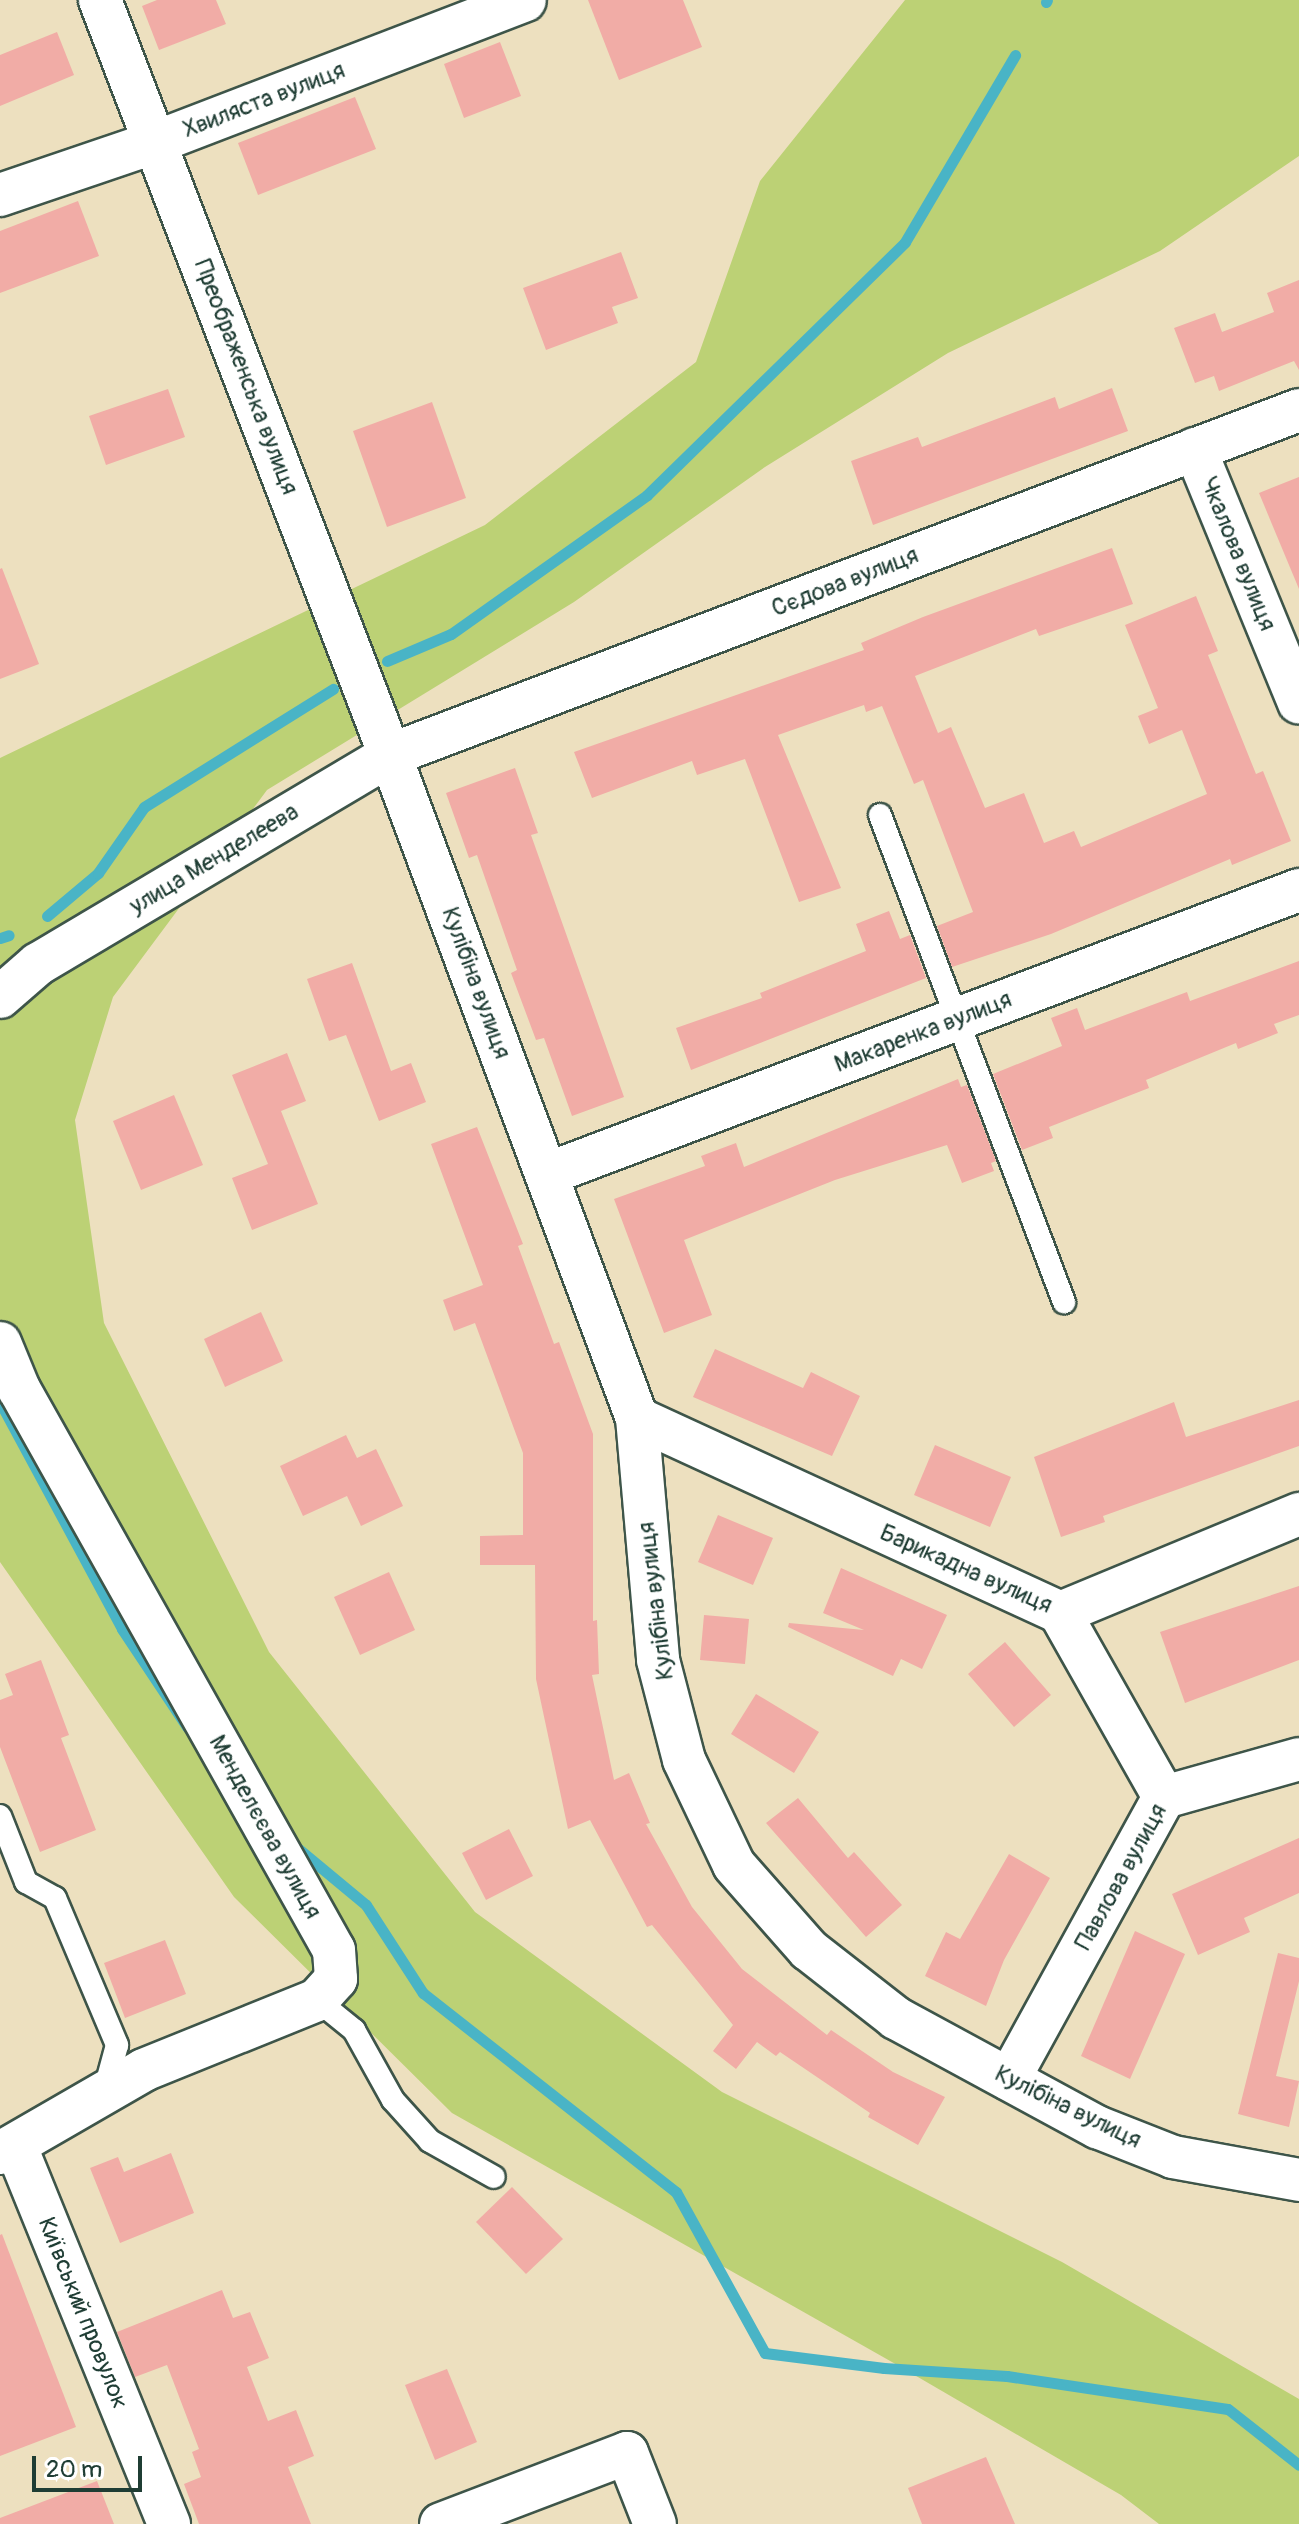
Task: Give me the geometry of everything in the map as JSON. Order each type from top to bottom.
[{"type":"street","name":"Преображенська вулиця","points":[[100,0],[390,755]]},
{"type":"street","name":"Хвиляста вулиця","points":[[0,195],[156,142],[525,0]]},
{"type":"street","name":"Сєдова вулиця","points":[[390,755],[1299,410]]},
{"type":"street","name":"Чкалова вулиця","points":[[1195,449],[1299,702]]},
{"type":"street","name":"улица Менделеева","points":[[0,997],[38,964],[390,755]]},
{"type":"street","name":"Кулібіна вулиця","points":[[390,755],[637,1418],[658,1660],[684,1760],[734,1865],[809,1950],[896,2018],[1097,2127],[1173,2157],[1299,2180]]},
{"type":"street","name":"Макаренка вулиця","points":[[547,1174],[1299,890]]},
{"type":"street","name":"Менделєєва вулиця","points":[[0,1343],[19,1389],[334,1950],[336,1979],[317,2000]]},
{"type":"street","name":"Барикадна вулиця","points":[[637,1418],[1060,1613],[1299,1514]]},
{"type":"street","points":[[1060,1613],[1164,1797]]},
{"type":"street","name":"Павлова вулиця","points":[[1009,2079],[1164,1797],[1299,1759]]},
{"type":"street","points":[[8,2150],[144,2070],[317,2000]]},
{"type":"street","name":"Київський провулок","points":[[8,2150],[169,2524]]},
{"type":"street","points":[[441,2524],[627,2453],[655,2524]]},
{"type":"lane","points":[[880,815],[1064,1302]]},
{"type":"lane","points":[[0,1816],[26,1882],[55,1898],[117,2045],[104,2094]]},
{"type":"lane","points":[[317,2000],[354,2030],[393,2100],[430,2141],[494,2177]]},
{"type":"green space","points":[[905,0],[1299,0],[1299,156],[1160,251],[948,353],[765,467],[574,602],[267,790],[113,997],[75,1120],[104,1323],[269,1652],[475,1912],[722,2092],[1062,2262],[1299,2399],[1299,2524],[1159,2524],[1121,2495],[452,2113],[234,1897],[0,1562],[0,758],[485,525],[696,362],[760,181]]},
{"type":"building","points":[[157,0],[216,0],[226,24],[159,50],[142,6]]},
{"type":"building","points":[[588,0],[683,0],[702,47],[619,80]]},
{"type":"building","points":[[57,32],[74,75],[0,106],[0,55]]},
{"type":"building","points":[[500,42],[521,96],[464,118],[444,64]]},
{"type":"building","points":[[355,97],[376,149],[258,195],[238,143]]},
{"type":"building","points":[[78,201],[99,256],[0,293],[0,231]]},
{"type":"building","points":[[621,252],[638,298],[612,307],[618,323],[546,350],[523,288]]},
{"type":"building","points":[[1299,280],[1299,370],[1294,361],[1219,391],[1214,376],[1195,383],[1174,328],[1215,313],[1222,332],[1274,312],[1267,293]]},
{"type":"building","points":[[1112,388],[1128,431],[873,525],[851,461],[918,437],[922,447],[1055,397],[1059,409]]},
{"type":"building","points":[[168,389],[185,437],[106,465],[89,416]]},
{"type":"building","points":[[432,402],[466,498],[387,527],[353,431]]},
{"type":"building","points":[[1299,477],[1299,589],[1259,493]]},
{"type":"building","points":[[1112,548],[1133,604],[1039,636],[1036,629],[915,676],[938,733],[951,727],[985,808],[1024,793],[1044,843],[1074,831],[1081,847],[1207,794],[1182,730],[1149,744],[1138,716],[1158,708],[1125,625],[1196,596],[1218,651],[1208,655],[1256,774],[1263,771],[1291,841],[1232,865],[1230,859],[1051,934],[952,967],[937,926],[973,912],[923,780],[914,784],[882,706],[866,712],[864,705],[778,735],[841,888],[799,902],[745,759],[697,775],[692,761],[592,798],[574,752],[864,650],[861,643],[923,617]]},
{"type":"building","points":[[0,569],[39,664],[0,679]]},
{"type":"building","points":[[515,768],[538,833],[531,835],[624,1097],[572,1116],[544,1038],[536,1040],[511,973],[517,970],[477,855],[469,858],[446,793]]},
{"type":"building","points":[[889,911],[900,939],[910,935],[926,978],[691,1070],[676,1028],[762,998],[760,993],[866,951],[856,924]]},
{"type":"building","points":[[1299,961],[1299,1015],[1274,1024],[1278,1033],[1238,1049],[1236,1043],[1146,1080],[1149,1088],[1049,1127],[1053,1138],[1022,1150],[993,1074],[1062,1046],[1051,1018],[1077,1008],[1085,1030],[1187,992],[1190,1001]]},
{"type":"building","points":[[352,963],[391,1071],[411,1063],[426,1102],[379,1121],[346,1035],[329,1041],[307,979]]},
{"type":"building","points":[[287,1053],[306,1101],[281,1111],[318,1204],[252,1230],[232,1178],[268,1164],[232,1075]]},
{"type":"building","points":[[958,1079],[961,1087],[967,1085],[996,1161],[991,1163],[994,1171],[962,1183],[947,1145],[835,1180],[684,1240],[712,1315],[664,1333],[614,1199],[705,1166],[701,1156],[736,1143],[744,1167]]},
{"type":"building","points":[[174,1095],[203,1165],[141,1190],[113,1121]]},
{"type":"building","points":[[477,1127],[523,1244],[518,1246],[554,1344],[559,1342],[593,1434],[593,1621],[597,1620],[599,1674],[592,1675],[614,1780],[629,1773],[650,1823],[646,1824],[692,1907],[742,1969],[827,2035],[831,2030],[893,2072],[945,2097],[918,2145],[868,2117],[870,2113],[780,2052],[776,2056],[757,2042],[736,2069],[713,2051],[733,2025],[652,1925],[647,1927],[590,1820],[568,1829],[536,1679],[535,1565],[480,1565],[480,1536],[523,1535],[523,1453],[475,1323],[454,1331],[443,1300],[483,1285],[431,1144]]},
{"type":"building","points":[[261,1312],[283,1361],[225,1387],[204,1339]]},
{"type":"building","points":[[715,1349],[803,1388],[811,1372],[860,1396],[832,1456],[693,1397]]},
{"type":"building","points":[[1299,1400],[1299,1446],[1103,1516],[1105,1522],[1061,1537],[1034,1457],[1174,1402],[1186,1437]]},
{"type":"building","points":[[346,1435],[357,1458],[376,1449],[403,1506],[361,1526],[347,1496],[303,1516],[280,1466]]},
{"type":"building","points":[[935,1445],[1011,1477],[990,1527],[914,1495]]},
{"type":"building","points":[[718,1515],[773,1538],[753,1585],[698,1562]]},
{"type":"building","points":[[841,1568],[947,1615],[922,1669],[901,1659],[893,1676],[788,1627],[789,1623],[864,1630],[823,1613]]},
{"type":"building","points":[[389,1572],[415,1630],[360,1655],[334,1597]]},
{"type":"building","points":[[1299,1586],[1299,1660],[1185,1703],[1160,1632]]},
{"type":"building","points":[[704,1615],[749,1619],[745,1664],[700,1660]]},
{"type":"building","points":[[1005,1642],[1051,1695],[1014,1727],[968,1674]]},
{"type":"building","points":[[41,1660],[69,1735],[61,1738],[96,1830],[40,1852],[0,1747],[0,1700],[13,1695],[5,1674]]},
{"type":"building","points":[[756,1694],[819,1732],[794,1773],[731,1734]]},
{"type":"building","points":[[798,1798],[848,1858],[854,1852],[902,1905],[866,1937],[766,1823]]},
{"type":"building","points":[[509,1829],[533,1876],[486,1900],[462,1853]]},
{"type":"building","points":[[1299,1838],[1299,1893],[1244,1918],[1250,1932],[1198,1955],[1172,1894]]},
{"type":"building","points":[[1009,1854],[1050,1878],[1004,1960],[986,2006],[925,1976],[946,1932],[960,1939]]},
{"type":"building","points":[[1135,1931],[1185,1954],[1130,2079],[1081,2056]]},
{"type":"building","points":[[165,1940],[186,1994],[125,2018],[104,1963]]},
{"type":"building","points":[[1278,1953],[1299,1958],[1299,1981],[1276,2076],[1299,2081],[1289,2127],[1238,2114]]},
{"type":"building","points":[[171,2153],[194,2213],[120,2243],[90,2168],[118,2157],[124,2172]]},
{"type":"building","points":[[512,2187],[563,2239],[526,2274],[476,2222]]},
{"type":"building","points":[[0,2235],[76,2427],[0,2456]]},
{"type":"building","points":[[222,2290],[233,2318],[250,2312],[269,2358],[247,2367],[268,2421],[296,2410],[314,2456],[288,2467],[311,2524],[199,2524],[184,2484],[201,2477],[192,2452],[199,2449],[167,2365],[135,2377],[117,2332]]},
{"type":"building","points":[[447,2369],[477,2442],[435,2460],[405,2385]]},
{"type":"building","points":[[986,2457],[1015,2524],[922,2524],[908,2488]]},
{"type":"building","points":[[97,2481],[114,2524],[0,2524],[0,2518]]},
{"type":"waterway","points":[[387,661],[451,634],[647,495],[905,242],[1015,55]]},
{"type":"waterway","points":[[47,916],[98,873],[144,807],[333,689]]},
{"type":"waterway","points":[[0,938],[9,935]]},
{"type":"waterway","points":[[0,1402],[122,1629],[187,1727]]},
{"type":"waterway","points":[[295,1846],[366,1905],[423,1993],[676,2192],[765,2353],[884,2368],[1007,2376],[1228,2409],[1299,2465]]}]
